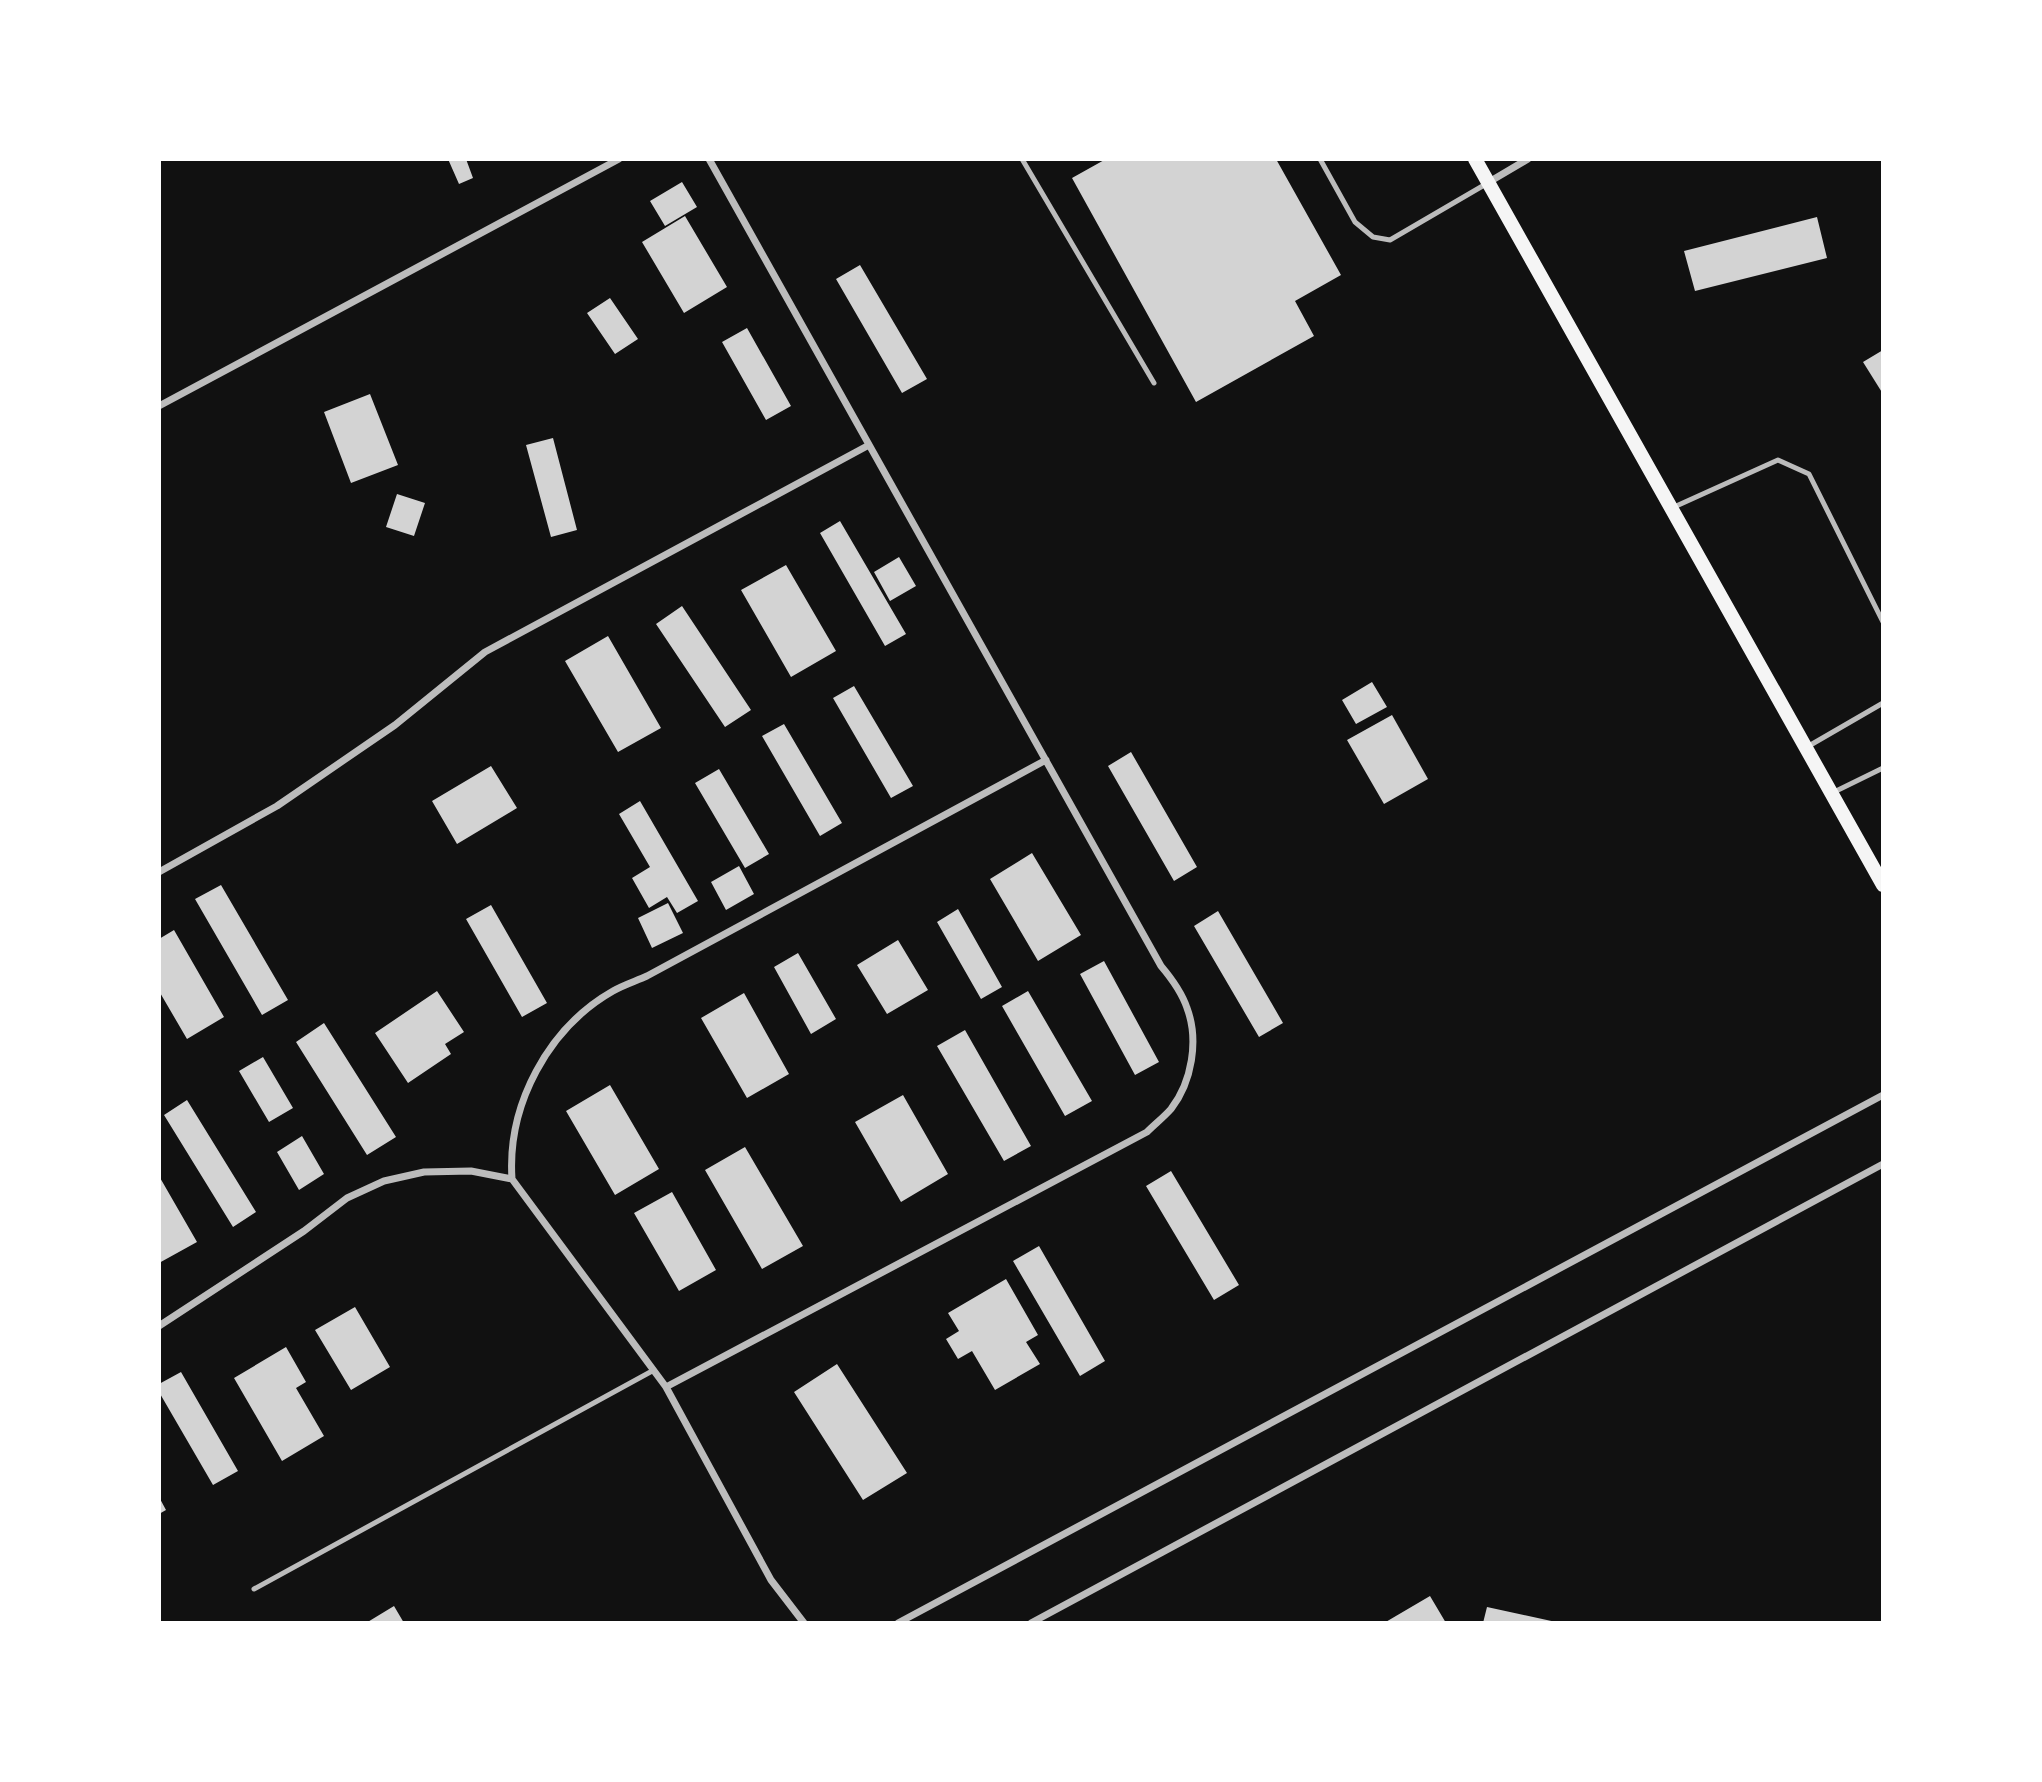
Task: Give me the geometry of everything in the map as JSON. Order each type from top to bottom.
[{"type":"main road","points":[[1475,159],[1883,885]]},
{"type":"street","points":[[159,405],[619,159]]},
{"type":"street","points":[[666,1387],[1147,1132],[1170,1110],[1178,1098],[1189,1071],[1193,1040],[1188,1009],[1174,981],[1161,966],[709,159]]},
{"type":"street","points":[[1489,183],[1528,159]]},
{"type":"street","points":[[159,872],[277,806],[395,725],[485,652],[869,445]]},
{"type":"street","points":[[804,1623],[771,1580],[666,1387],[512,1179],[515,1128],[529,1084],[549,1050],[577,1018],[612,992],[1046,760]]},
{"type":"street","points":[[898,1623],[1883,1095]]},
{"type":"street","points":[[1031,1623],[1883,1164]]},
{"type":"street","points":[[159,1326],[304,1231],[347,1198],[384,1181],[424,1172],[459,1171],[512,1179]]},
{"type":"lane","points":[[1022,159],[1154,383]]},
{"type":"lane","points":[[1320,159],[1355,222],[1373,237],[1390,240],[1489,183]]},
{"type":"lane","points":[[1671,508],[1778,460],[1809,474],[1883,622]]},
{"type":"lane","points":[[1806,748],[1883,703]]},
{"type":"lane","points":[[1831,793],[1883,768]]},
{"type":"lane","points":[[254,1589],[654,1370]]},
{"type":"building","points":[[448,159],[466,159],[473,178],[459,184]]},
{"type":"building","points":[[1106,159],[1276,159],[1341,275],[1295,301],[1314,336],[1196,402],[1072,178]]},
{"type":"building","points":[[682,182],[697,207],[665,226],[650,201]]},
{"type":"building","points":[[685,216],[727,287],[684,313],[642,242]]},
{"type":"building","points":[[1817,217],[1827,258],[1695,291],[1684,251]]},
{"type":"building","points":[[860,265],[927,379],[902,393],[836,279]]},
{"type":"building","points":[[610,298],[638,339],[615,354],[587,313]]},
{"type":"building","points":[[747,328],[791,406],[766,420],[722,342]]},
{"type":"building","points":[[1883,350],[1883,394],[1863,362]]},
{"type":"building","points":[[370,394],[398,465],[351,483],[324,412]]},
{"type":"building","points":[[553,438],[577,530],[551,537],[526,445]]},
{"type":"building","points":[[397,494],[425,503],[414,536],[386,527]]},
{"type":"building","points":[[840,521],[906,634],[885,646],[820,533]]},
{"type":"building","points":[[899,557],[916,586],[890,601],[874,572]]},
{"type":"building","points":[[786,565],[836,651],[791,677],[741,590]]},
{"type":"building","points":[[682,606],[751,710],[725,727],[656,624]]},
{"type":"building","points":[[608,636],[661,728],[618,752],[565,661]]},
{"type":"building","points":[[1372,682],[1387,707],[1356,724],[1342,700]]},
{"type":"building","points":[[854,686],[913,786],[891,798],[833,698]]},
{"type":"building","points":[[1392,715],[1428,779],[1384,804],[1347,740]]},
{"type":"building","points":[[784,724],[842,823],[820,836],[762,736]]},
{"type":"building","points":[[1131,752],[1197,867],[1174,881],[1108,766]]},
{"type":"building","points":[[491,766],[517,808],[457,844],[432,801]]},
{"type":"building","points":[[719,769],[769,854],[745,868],[695,783]]},
{"type":"building","points":[[640,801],[698,901],[677,913],[667,897],[649,908],[632,878],[650,867],[619,814]]},
{"type":"building","points":[[1032,853],[1081,935],[1038,961],[990,879]]},
{"type":"building","points":[[739,866],[754,894],[726,910],[711,882]]},
{"type":"building","points":[[221,885],[288,1000],[262,1015],[195,899]]},
{"type":"building","points":[[668,903],[683,933],[652,948],[638,918]]},
{"type":"building","points":[[491,905],[547,1003],[522,1017],[466,919]]},
{"type":"building","points":[[958,909],[1002,987],[981,999],[937,922]]},
{"type":"building","points":[[1218,911],[1283,1023],[1259,1037],[1194,926]]},
{"type":"building","points":[[174,930],[224,1017],[187,1039],[159,991],[159,939]]},
{"type":"building","points":[[898,940],[928,990],[887,1014],[857,965]]},
{"type":"building","points":[[798,953],[836,1019],[811,1034],[774,967]]},
{"type":"building","points":[[1104,961],[1159,1062],[1135,1075],[1080,974]]},
{"type":"building","points":[[437,991],[464,1032],[445,1044],[451,1054],[408,1083],[375,1033]]},
{"type":"building","points":[[1028,991],[1092,1101],[1065,1116],[1002,1006]]},
{"type":"building","points":[[744,993],[789,1074],[747,1098],[701,1018]]},
{"type":"building","points":[[324,1023],[396,1137],[367,1155],[296,1042]]},
{"type":"building","points":[[965,1030],[1031,1146],[1004,1161],[937,1046]]},
{"type":"building","points":[[263,1057],[293,1108],[269,1122],[239,1071]]},
{"type":"building","points":[[610,1085],[659,1169],[615,1195],[566,1111]]},
{"type":"building","points":[[903,1095],[948,1174],[901,1202],[855,1122]]},
{"type":"building","points":[[187,1100],[256,1212],[233,1227],[164,1115]]},
{"type":"building","points":[[302,1136],[324,1174],[299,1190],[277,1152]]},
{"type":"building","points":[[745,1147],[803,1246],[762,1269],[705,1170]]},
{"type":"building","points":[[1171,1171],[1239,1285],[1214,1300],[1146,1186]]},
{"type":"building","points":[[159,1176],[197,1242],[159,1263]]},
{"type":"building","points":[[672,1192],[716,1270],[679,1291],[634,1213]]},
{"type":"building","points":[[1039,1246],[1105,1361],[1080,1376],[1013,1261]]},
{"type":"building","points":[[1006,1279],[1038,1335],[1026,1342],[1040,1364],[995,1390],[972,1351],[958,1359],[946,1339],[959,1331],[948,1313]]},
{"type":"building","points":[[355,1307],[390,1367],[351,1390],[315,1330]]},
{"type":"building","points":[[286,1347],[306,1382],[296,1388],[324,1436],[282,1461],[234,1378]]},
{"type":"building","points":[[837,1364],[907,1473],[863,1500],[794,1392]]},
{"type":"building","points":[[181,1372],[238,1471],[213,1485],[159,1392],[159,1384]]},
{"type":"building","points":[[159,1497],[166,1510],[159,1514]]},
{"type":"building","points":[[1430,1596],[1446,1623],[1384,1623]]},
{"type":"building","points":[[394,1606],[404,1623],[366,1623]]},
{"type":"building","points":[[1487,1607],[1556,1622],[1556,1623],[1483,1623]]}]
